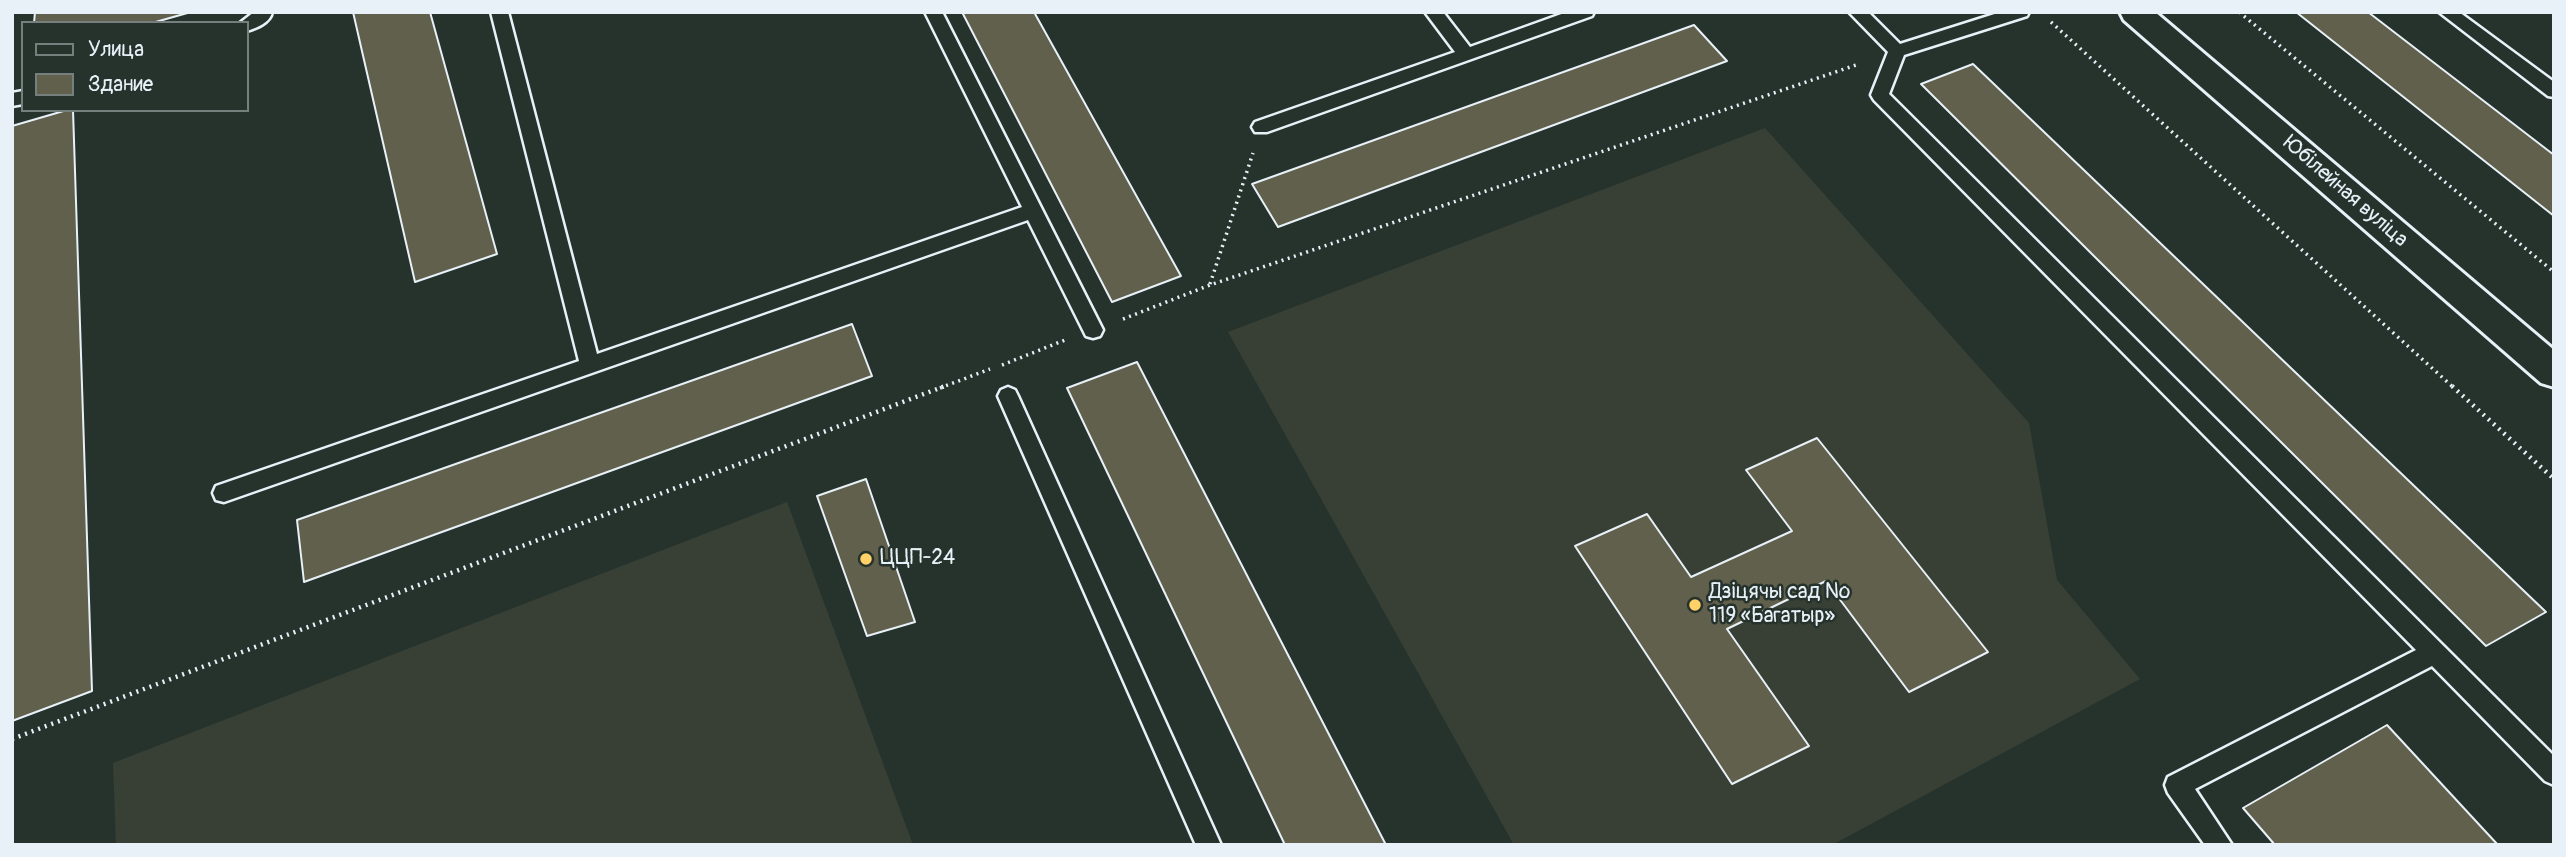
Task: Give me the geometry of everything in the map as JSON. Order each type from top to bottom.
[{"type":"main road","name":"Юбілейная вуліца","points":[[2136,12],[2554,372]]},
{"type":"lane","points":[[248,24],[263,16],[262,12]]},
{"type":"lane","points":[[499,12],[590,366]]},
{"type":"lane","points":[[933,12],[1093,330]]},
{"type":"lane","points":[[1433,12],[1466,54]]},
{"type":"lane","points":[[1261,127],[1586,12]]},
{"type":"lane","points":[[1857,12],[1897,51]]},
{"type":"lane","points":[[1897,51],[2021,12]]},
{"type":"lane","points":[[2447,12],[2554,91]]},
{"type":"lane","points":[[1897,51],[1880,95],[2436,652],[2554,774]]},
{"type":"lane","points":[[224,493],[1033,211]]},
{"type":"lane","points":[[1008,396],[1209,845]]},
{"type":"lane","points":[[2220,845],[2177,785],[2436,652]]},
{"type":"path","points":[[2239,12],[2554,272]]},
{"type":"path","points":[[2050,22],[2554,479]]},
{"type":"path","points":[[12,739],[1210,285],[1897,51]]},
{"type":"path","points":[[1210,285],[1261,127]]},
{"type":"shaded area","points":[[1765,128],[2029,423],[2057,580],[2140,679],[1832,845],[1514,845],[1228,332]]},
{"type":"shaded area","points":[[787,502],[913,845],[116,845],[113,763]]},
{"type":"building","points":[[35,12],[191,12],[159,21],[34,21]]},
{"type":"building","points":[[353,12],[430,12],[497,254],[415,282]]},
{"type":"building","points":[[962,12],[1034,12],[1181,276],[1112,302]]},
{"type":"building","points":[[2296,12],[2368,12],[2554,155],[2554,216]]},
{"type":"building","points":[[1694,25],[1727,61],[1278,227],[1252,184]]},
{"type":"building","points":[[1973,64],[2546,612],[2486,646],[1921,84]]},
{"type":"building","points":[[60,112],[73,112],[92,691],[12,721],[12,126]]},
{"type":"building","points":[[852,324],[872,376],[304,582],[297,520]]},
{"type":"building","points":[[1137,362],[1386,845],[1285,845],[1067,388]]},
{"type":"building","name":"Дзіцячы сад № 119 «Багатыр»","points":[[1817,438],[1988,652],[1909,692],[1826,581],[1727,629],[1809,746],[1732,784],[1575,546],[1647,514],[1691,577],[1792,531],[1746,470]]},
{"type":"building","name":"ЦЦП-24","points":[[866,479],[915,622],[867,636],[817,496]]},
{"type":"building","points":[[2387,725],[2498,845],[2275,845],[2243,808]]},
{"type":"place","name":"ЦЦП-24","points":[[866,559]]},
{"type":"place","name":"Дзіцячы сад № 119 «Багатыр»","points":[[1695,605]]}]
